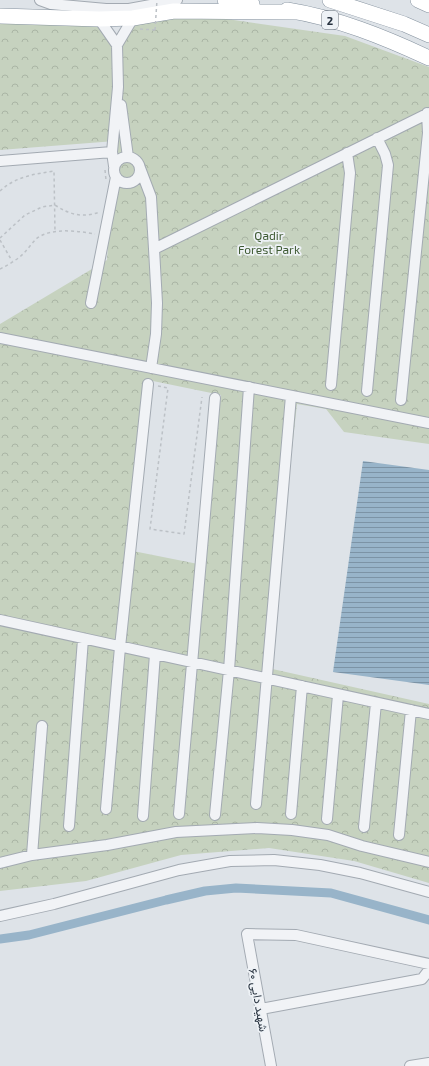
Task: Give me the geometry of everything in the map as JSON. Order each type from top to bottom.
[{"type":"highway","name":"2","points":[[225,0],[296,12],[344,24],[394,42],[429,58]]},
{"type":"highway","name":"2","points":[[330,0],[404,24],[429,35]]},
{"type":"highway","points":[[418,0],[429,5]]},
{"type":"highway","points":[[0,16],[99,19],[137,24],[174,11],[296,12]]},
{"type":"street","points":[[40,0],[50,4],[106,9],[129,9],[177,0]]},
{"type":"street","points":[[99,19],[117,45],[118,87],[110,166],[116,177],[120,181],[126,183],[137,179],[140,174],[140,168]]},
{"type":"street","points":[[117,45],[137,24]]},
{"type":"street","points":[[118,87],[128,157]]},
{"type":"street","points":[[154,249],[428,113],[428,133],[401,400]]},
{"type":"street","points":[[367,391],[388,165],[385,154],[377,138]]},
{"type":"street","points":[[0,161],[112,152]]},
{"type":"street","points":[[331,385],[350,173],[347,153]]},
{"type":"street","points":[[110,166],[122,158],[134,158],[138,162],[151,197],[157,303],[156,334],[151,368]]},
{"type":"street","points":[[91,303],[116,177]]},
{"type":"street","points":[[0,338],[429,423]]},
{"type":"street","points":[[106,809],[120,647],[148,384]]},
{"type":"street","points":[[215,815],[228,670],[249,387]]},
{"type":"street","points":[[256,804],[291,396]]},
{"type":"street","points":[[179,814],[215,398]]},
{"type":"street","points":[[0,620],[429,714]]},
{"type":"street","points":[[69,826],[83,639]]},
{"type":"street","points":[[143,816],[155,654]]},
{"type":"street","points":[[291,814],[302,686]]},
{"type":"street","points":[[327,820],[338,695]]},
{"type":"street","points":[[364,828],[376,703]]},
{"type":"street","points":[[399,835],[412,710]]},
{"type":"street","points":[[32,855],[42,726]]},
{"type":"street","points":[[0,863],[32,855],[107,845],[176,832],[256,828],[292,830],[328,835],[362,846],[429,862]]},
{"type":"street","points":[[0,916],[54,904],[179,870],[230,861],[274,860],[320,865],[360,873],[429,892]]},
{"type":"street","name":"شهید دایی ۶۰","points":[[271,1066],[247,934],[296,935],[429,964]]},
{"type":"street","points":[[260,1009],[422,979],[429,970]]},
{"type":"street","points":[[410,1066],[429,1063]]},
{"type":"path","points":[[137,24],[155,30],[157,0]]},
{"type":"path","points":[[106,181],[110,166]]},
{"type":"path","points":[[0,191],[20,179],[34,174],[54,171],[55,232]]},
{"type":"path","points":[[12,262],[0,239],[25,215],[42,207],[55,205],[76,216],[86,216],[102,210]]},
{"type":"path","points":[[0,269],[24,253],[37,238],[46,234],[55,232],[83,232],[101,235]]},
{"type":"path","points":[[148,384],[168,388],[150,529],[184,534],[202,397]]},
{"type":"green space","name":"Qadir Forest Park","points":[[183,15],[213,17],[345,36],[429,67],[429,444],[344,432],[326,409],[297,404],[268,668],[429,704],[429,883],[354,861],[269,848],[181,855],[86,881],[0,891],[0,324],[107,260],[115,141],[0,150],[0,21],[93,23],[99,28],[110,44],[123,45],[128,33],[139,22]],"holes":[[[153,381],[221,395],[203,565],[128,550]]]},
{"type":"water","points":[[363,461],[429,470],[429,685],[333,672]]},
{"type":"waterway","points":[[0,939],[29,935],[205,891],[236,888],[331,893],[429,920]]}]
